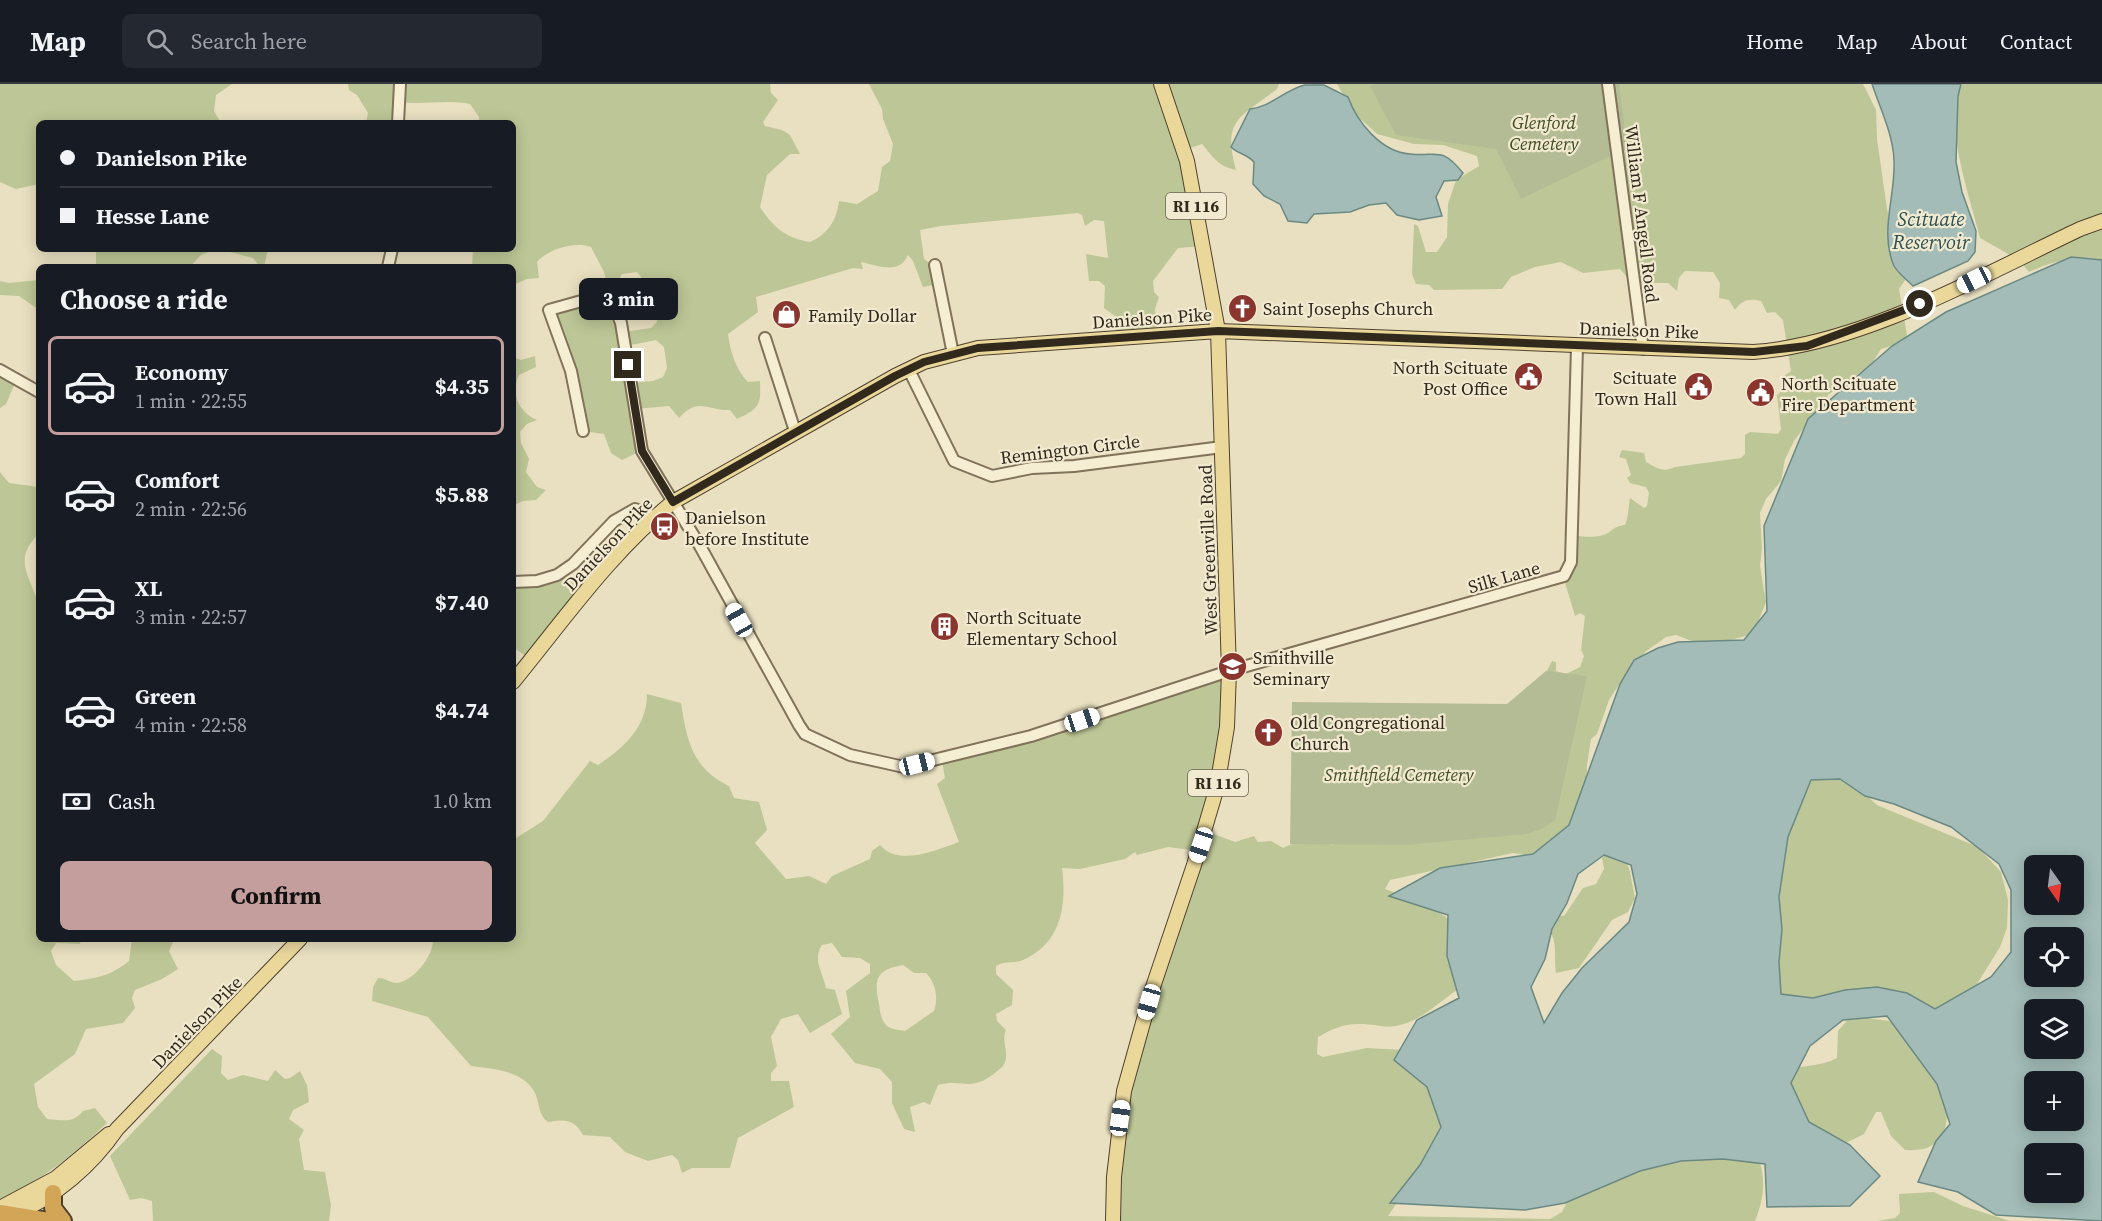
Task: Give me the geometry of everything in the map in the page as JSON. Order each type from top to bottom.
[{"type":"highway","points":[[53,1193],[53,1208],[63,1221]]},
{"type":"highway","points":[[4,1215],[49,1221]]},
{"type":"main road","name":"RI 116","points":[[1161,84],[1188,161],[1218,331]]},
{"type":"main road","name":"Danielson Pike","points":[[516,678],[597,579],[655,517],[673,502],[795,431],[909,370],[953,354],[978,348],[1218,331],[1643,349],[1754,352],[1780,350],[1807,346],[1939,296],[2102,221]]},
{"type":"main road","name":"West Greenville Road","points":[[1113,1221],[1114,1177],[1124,1091],[1153,987],[1198,855],[1217,787],[1227,727],[1229,671],[1218,331]]},
{"type":"main road","name":"Danielson Pike","points":[[4,1215],[53,1193],[101,1153],[117,1129],[297,942]]},
{"type":"main road","name":"Danielson Pike","points":[[4,1215],[50,1182],[94,1144],[117,1129]]},
{"type":"street","points":[[398,120],[400,84]]},
{"type":"street","name":"William F Angell Road","points":[[1608,84],[1643,349]]},
{"type":"street","points":[[935,265],[953,354]]},
{"type":"street","points":[[583,431],[571,371],[549,310],[610,293],[621,324],[642,451],[798,725],[805,734],[850,755],[892,765],[917,764],[1031,736],[1229,671]]},
{"type":"street","points":[[765,338],[795,431]]},
{"type":"street","name":"Silk Lane","points":[[1229,671],[1552,581],[1568,572],[1572,552],[1577,346]]},
{"type":"street","points":[[0,370],[36,390]]},
{"type":"street","name":"Remington Circle","points":[[909,370],[954,460],[992,476],[1032,468],[1074,466],[1222,447]]},
{"type":"street","points":[[516,582],[537,581],[557,575],[573,564],[614,520],[635,509],[655,517]]},
{"type":"green space","points":[[0,84],[232,84],[216,95],[214,111],[219,120],[36,120],[36,185],[16,189],[0,182]]},
{"type":"green space","points":[[348,84],[770,84],[771,93],[778,100],[763,122],[765,126],[782,130],[790,135],[800,154],[790,154],[767,175],[760,207],[781,231],[794,238],[810,242],[827,231],[836,214],[839,201],[857,204],[878,191],[882,167],[890,161],[893,144],[883,119],[882,109],[869,84],[1279,84],[1277,89],[1237,121],[1231,140],[1236,170],[1221,164],[1202,144],[1184,150],[1203,246],[1178,248],[1153,281],[1154,292],[1159,297],[1155,309],[1158,335],[1116,337],[1115,316],[1104,308],[1105,286],[1099,281],[1089,281],[1086,254],[1108,258],[1104,221],[1094,220],[1085,226],[1082,215],[1078,213],[920,230],[924,259],[935,267],[938,284],[923,287],[913,261],[908,255],[904,261],[894,267],[881,267],[861,262],[863,269],[853,268],[756,297],[758,312],[728,334],[732,353],[740,372],[748,382],[760,381],[758,405],[737,419],[730,410],[703,406],[686,411],[679,418],[669,406],[636,409],[641,451],[622,460],[611,453],[604,434],[583,431],[550,315],[609,294],[623,332],[651,328],[657,322],[656,309],[649,289],[641,277],[637,272],[622,274],[610,294],[604,272],[591,247],[585,245],[562,247],[548,253],[537,262],[539,278],[527,279],[516,284],[516,264],[472,264],[473,252],[516,252],[516,120],[479,120],[470,104],[401,102],[398,120],[367,120],[368,113],[357,95],[349,90]],"holes":[[[656,340],[664,347],[667,368],[663,377],[653,381],[631,383],[626,346]]]},
{"type":"green space","points":[[1337,84],[1863,84],[1876,110],[1877,139],[1887,209],[1897,256],[1908,276],[1899,289],[1908,341],[1881,349],[1871,365],[1829,394],[1794,441],[1785,459],[1781,481],[1766,499],[1760,513],[1762,549],[1760,566],[1766,602],[1756,627],[1750,635],[1705,646],[1676,635],[1666,637],[1645,652],[1609,700],[1597,734],[1591,739],[1587,765],[1586,799],[1568,828],[1533,856],[1513,853],[1390,880],[1385,889],[1429,906],[1446,917],[1474,980],[1412,1021],[1389,1027],[1352,1024],[1318,1037],[1317,1054],[1323,1057],[1367,1048],[1404,1050],[1463,1105],[1388,1216],[1550,1219],[1562,1212],[1571,1194],[1683,1149],[1760,1163],[1763,1192],[1755,1221],[1114,1221],[1118,1134],[1198,851],[1168,847],[1137,855],[1135,852],[1125,859],[1080,869],[1062,868],[1062,909],[1059,922],[1046,944],[1023,960],[996,966],[996,974],[1013,990],[1012,1005],[996,1014],[997,1021],[1006,1030],[1004,1064],[995,1073],[979,1082],[938,1085],[930,1105],[924,1102],[910,1107],[915,1132],[904,1129],[892,1103],[892,1082],[880,1069],[855,1063],[831,1034],[850,1017],[846,991],[870,973],[870,964],[860,958],[842,957],[832,943],[822,945],[818,956],[819,966],[826,988],[835,990],[842,1014],[810,1033],[798,1014],[781,1019],[771,1037],[777,1066],[771,1073],[771,1081],[789,1081],[794,1107],[738,1138],[730,1168],[692,1168],[682,1173],[678,1160],[672,1155],[648,1161],[625,1152],[610,1137],[583,1135],[569,1121],[548,1122],[541,1113],[535,1093],[523,1080],[507,1072],[471,1066],[428,1017],[372,1001],[373,987],[378,978],[397,983],[410,978],[427,959],[432,942],[516,942],[516,838],[543,821],[590,761],[598,765],[625,744],[643,717],[647,694],[681,703],[689,741],[699,762],[717,779],[729,786],[734,798],[759,802],[767,830],[755,843],[786,879],[809,876],[826,884],[832,876],[870,859],[872,851],[880,845],[888,852],[907,856],[918,855],[959,842],[937,784],[945,778],[941,755],[1047,728],[1228,673],[1206,831],[1235,842],[1254,836],[1258,842],[1271,841],[1283,848],[1308,841],[1332,845],[1336,842],[1528,833],[1544,677],[1552,661],[1556,662],[1556,671],[1566,674],[1580,667],[1584,656],[1581,650],[1585,616],[1580,613],[1575,616],[1564,579],[1574,536],[1600,536],[1625,525],[1630,498],[1644,508],[1647,506],[1649,493],[1646,487],[1630,483],[1627,478],[1631,475],[1626,459],[1619,457],[1622,450],[1644,453],[1646,462],[1667,470],[1741,458],[1745,454],[1745,435],[1750,432],[1778,434],[1781,429],[1777,395],[1784,389],[1784,376],[1791,371],[1783,320],[1775,312],[1767,313],[1761,301],[1746,301],[1735,310],[1729,300],[1719,298],[1720,283],[1713,272],[1685,271],[1679,278],[1677,291],[1668,283],[1632,283],[1620,269],[1583,273],[1561,262],[1535,267],[1511,277],[1502,289],[1434,290],[1429,285],[1416,284],[1412,274],[1414,224],[1418,226],[1426,252],[1437,252],[1447,237],[1448,204],[1456,180],[1479,166],[1477,156],[1443,145],[1414,144],[1377,134],[1354,113]],"holes":[[[903,965],[914,973],[926,973],[935,990],[934,1011],[905,1031],[887,1026],[880,1013],[877,988],[879,977],[887,970]]]},
{"type":"green space","name":"Glenford Cemetery","points":[[1376,84],[1619,84],[1627,148],[1521,199],[1496,149],[1396,135],[1370,86]]},
{"type":"green space","points":[[1962,84],[2102,84],[2102,271],[2082,263],[2065,261],[2049,264],[2029,272],[2019,260],[1980,238],[1956,138],[1956,99]]},
{"type":"green space","points":[[96,252],[208,252],[201,255],[193,264],[96,264]]},
{"type":"green space","points":[[230,252],[267,252],[265,264],[258,264],[253,258]]},
{"type":"green space","points":[[36,280],[36,308],[19,296],[0,295],[0,281],[9,283]]},
{"type":"green space","points":[[535,356],[536,367],[519,375],[516,382],[516,358],[521,360]]},
{"type":"green space","points":[[0,371],[15,383],[6,404],[0,408]]},
{"type":"green space","points":[[516,395],[525,412],[537,420],[527,424],[520,432],[521,443],[529,459],[526,472],[537,487],[546,490],[536,500],[523,501],[516,504]]},
{"type":"green space","points":[[0,472],[9,483],[36,487],[36,537],[26,551],[25,560],[28,577],[36,597],[36,942],[80,942],[80,944],[56,943],[51,951],[56,965],[74,981],[103,976],[122,966],[129,961],[132,942],[173,942],[169,951],[178,969],[162,979],[135,990],[132,998],[135,1008],[123,1023],[86,1029],[75,1054],[34,1084],[38,1107],[47,1119],[71,1120],[83,1111],[95,1108],[107,1123],[56,1166],[15,1193],[0,1200]]},
{"type":"green space","points":[[563,574],[565,578],[576,579],[577,584],[583,589],[528,658],[516,649],[516,583]]},
{"type":"green space","name":"Smithfield Cemetery","points":[[1546,671],[1587,676],[1555,820],[1542,829],[1526,834],[1405,845],[1290,844],[1292,702],[1507,704]]},
{"type":"green space","points":[[1847,778],[1877,805],[1978,847],[2001,872],[2008,900],[2007,928],[2000,947],[1967,997],[1942,1014],[1902,1021],[1880,1016],[1776,1016],[1769,890],[1806,781]]},
{"type":"green space","points":[[1608,852],[1623,852],[1635,898],[1628,912],[1612,920],[1579,968],[1556,973],[1554,940],[1552,935],[1546,932],[1553,915],[1564,916],[1583,888],[1596,884],[1604,869],[1602,858]]},
{"type":"green space","points":[[1851,1016],[1897,1022],[1934,1047],[1946,1097],[1947,1114],[1945,1129],[1938,1141],[1925,1148],[1905,1150],[1891,1136],[1881,1112],[1876,1112],[1864,1134],[1842,1145],[1799,1153],[1783,1070],[1824,1063],[1837,1058],[1838,1031]]},
{"type":"green space","points":[[212,1049],[222,1056],[221,1073],[228,1080],[243,1075],[268,1081],[275,1070],[285,1079],[300,1071],[307,1085],[309,1102],[293,1110],[289,1119],[304,1130],[299,1139],[304,1170],[325,1172],[331,1206],[329,1221],[153,1221],[152,1201],[141,1198],[130,1200],[110,1156]]},
{"type":"green space","points":[[1934,1192],[1963,1206],[2010,1221],[1877,1221],[1895,1218],[1900,1213],[1899,1194]]},
{"type":"water","name":"Scituate Reservoir","points":[[1872,84],[1961,84],[1958,96],[1956,162],[1962,192],[1976,231],[1975,252],[1968,261],[1913,286],[1896,269],[1890,253],[1888,227],[1894,173],[1893,150],[1889,131]]},
{"type":"water","points":[[1305,85],[1324,85],[1348,97],[1364,125],[1389,148],[1410,154],[1439,154],[1456,165],[1463,173],[1458,180],[1444,181],[1436,197],[1442,216],[1419,220],[1397,215],[1386,203],[1369,205],[1350,212],[1314,214],[1307,223],[1288,221],[1280,204],[1264,196],[1253,184],[1254,162],[1231,147],[1250,109],[1258,108]]},
{"type":"water","points":[[2071,257],[2102,260],[2102,1221],[1996,1215],[1958,1192],[1918,1182],[1936,1141],[1950,1124],[1937,1084],[1887,1016],[1843,1020],[1810,1046],[1791,1083],[1809,1122],[1850,1145],[1880,1176],[1850,1206],[1767,1207],[1765,1164],[1723,1159],[1681,1161],[1640,1171],[1565,1203],[1525,1210],[1390,1203],[1420,1165],[1441,1127],[1427,1087],[1394,1060],[1417,1020],[1459,998],[1447,956],[1448,915],[1389,896],[1440,868],[1533,854],[1569,825],[1620,684],[1634,660],[1658,648],[1678,642],[1744,640],[1767,611],[1764,526],[1808,419],[1892,346],[1946,312]],"holes":[[[1840,779],[1865,796],[1894,804],[1951,827],[1999,864],[2011,890],[2011,952],[1991,977],[1935,1009],[1907,993],[1877,987],[1845,990],[1813,998],[1781,994],[1779,962],[1782,929],[1779,897],[1788,837],[1811,780]],[[1604,855],[1631,865],[1637,894],[1629,922],[1582,968],[1562,993],[1544,1023],[1531,987],[1545,959],[1552,929],[1567,903],[1578,874]]]},
{"type":"place","name":"Saint Josephs Church","points":[[1242,308]]},
{"type":"place","name":"Family Dollar","points":[[787,315]]},
{"type":"place","name":"North Scituate Post Office","points":[[1529,377]]},
{"type":"place","name":"Scituate Town Hall","points":[[1698,387]]},
{"type":"place","name":"North Scituate Fire Department","points":[[1760,393]]},
{"type":"place","name":"Danielson before Institute","points":[[664,527]]},
{"type":"place","name":"North Scituate Elementary School","points":[[945,627]]},
{"type":"place","name":"Smithville Seminary","points":[[1232,667]]},
{"type":"place","name":"Old Congregational Church","points":[[1269,732]]},
{"type":"route","points":[[628,365],[642,451],[673,502],[895,376],[924,362],[978,348],[1218,331],[1754,352],[1807,346],[1920,304]]}]
